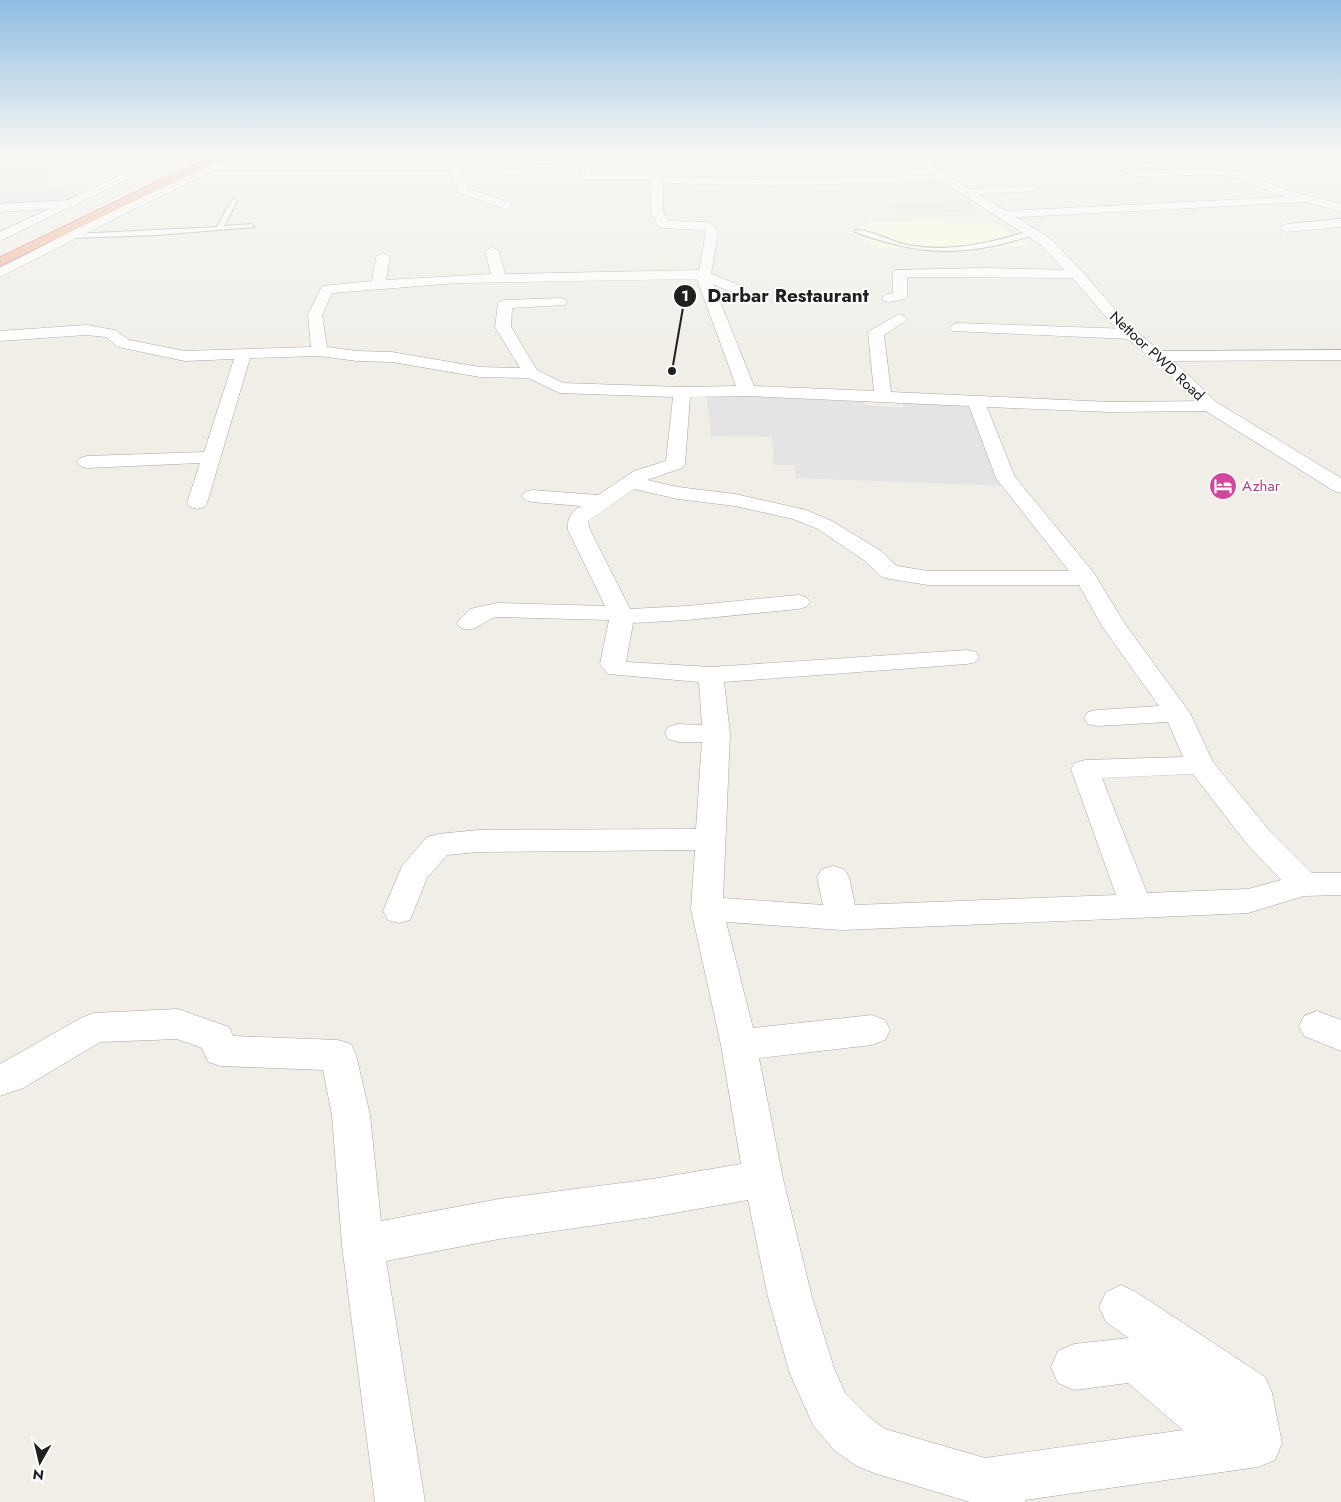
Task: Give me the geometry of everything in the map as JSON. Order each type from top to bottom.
[{"type":"highway","points":[[0,246],[51,222]]},
{"type":"highway","points":[[0,262],[82,222]]},
{"type":"street","points":[[0,237],[27,222]]},
{"type":"street","points":[[0,272],[102,222]]},
{"type":"street","points":[[662,222],[664,225],[706,226],[712,231],[706,271],[702,275]]},
{"type":"street","name":"Nettoor PWD Road","points":[[1015,222],[1044,241],[1130,334],[1157,356],[1210,406],[1341,487]]},
{"type":"street","points":[[1286,228],[1306,229],[1341,223]]},
{"type":"street","points":[[492,251],[499,278]]},
{"type":"street","points":[[378,285],[383,258]]},
{"type":"street","points":[[889,298],[900,296],[900,273],[1076,274]]},
{"type":"street","points":[[702,275],[719,317],[727,344],[747,391]]},
{"type":"street","points":[[319,351],[314,314],[327,289],[457,276],[499,278],[702,275],[734,288]]},
{"type":"street","points":[[531,373],[504,327],[505,304],[560,302]]},
{"type":"street","points":[[883,397],[876,333],[899,319]]},
{"type":"street","points":[[957,328],[1130,334]]},
{"type":"street","points":[[0,336],[86,330],[110,333],[124,344],[185,356],[319,351],[357,356],[392,357],[480,372],[531,373],[560,388],[682,392],[747,391],[1110,407],[1210,406]]},
{"type":"street","points":[[197,503],[210,457],[244,355]]},
{"type":"street","points":[[1157,356],[1341,355]]},
{"type":"street","points":[[682,392],[675,464],[653,470],[631,482],[581,516],[578,521],[579,530],[621,615],[613,664],[617,669],[711,675],[967,656]]},
{"type":"street","points":[[976,402],[1006,478],[1086,578],[1114,626],[1177,713],[1201,765],[1258,837],[1304,885]]},
{"type":"street","points":[[87,462],[210,457]]},
{"type":"street","points":[[631,482],[678,493],[735,500],[798,514],[825,525],[873,556],[890,572],[928,578],[1086,578]]},
{"type":"street","points":[[532,496],[602,501]]},
{"type":"street","points":[[469,623],[478,614],[497,610],[621,615],[687,613],[798,602]]},
{"type":"street","points":[[711,675],[716,734],[707,909],[738,1045],[763,1179],[793,1305],[813,1374],[829,1410],[852,1434],[874,1450],[993,1492],[1238,1445],[1258,1443],[1249,1393],[1121,1306]]},
{"type":"street","points":[[1096,718],[1177,713]]},
{"type":"street","points":[[678,733],[716,734]]},
{"type":"street","points":[[1136,906],[1084,769],[1201,765]]},
{"type":"street","points":[[399,911],[413,874],[438,845],[478,841],[710,839]]},
{"type":"street","points":[[833,878],[842,918]]},
{"type":"street","points":[[707,909],[842,918],[1248,901],[1304,885],[1341,884]]},
{"type":"street","points":[[0,1080],[10,1077],[94,1028],[178,1024],[216,1038],[221,1051],[338,1055],[351,1115],[363,1245],[400,1502]]},
{"type":"street","points":[[738,1045],[872,1030]]},
{"type":"street","points":[[363,1245],[499,1219],[652,1198],[763,1179]]},
{"type":"street","points":[[1074,1367],[1135,1360],[1238,1445]]},
{"type":"lane","points":[[220,227],[223,222]]},
{"type":"lane","points":[[73,236],[157,233],[252,226]]},
{"type":"lane","points":[[857,231],[875,238],[924,250],[955,251],[975,249],[1031,233]]},
{"type":"shaded area","points":[[866,222],[948,222],[960,225],[996,223],[1028,246],[874,248],[858,225],[868,224]]},
{"type":"shaded area","points":[[706,392],[859,394],[865,405],[903,408],[904,397],[973,401],[1005,486],[796,478],[794,465],[774,465],[772,437],[711,436]]},
{"type":"place","name":"Darbar Restaurant","points":[[672,371]]},
{"type":"place","name":"Azhar","points":[[1223,486]]}]
